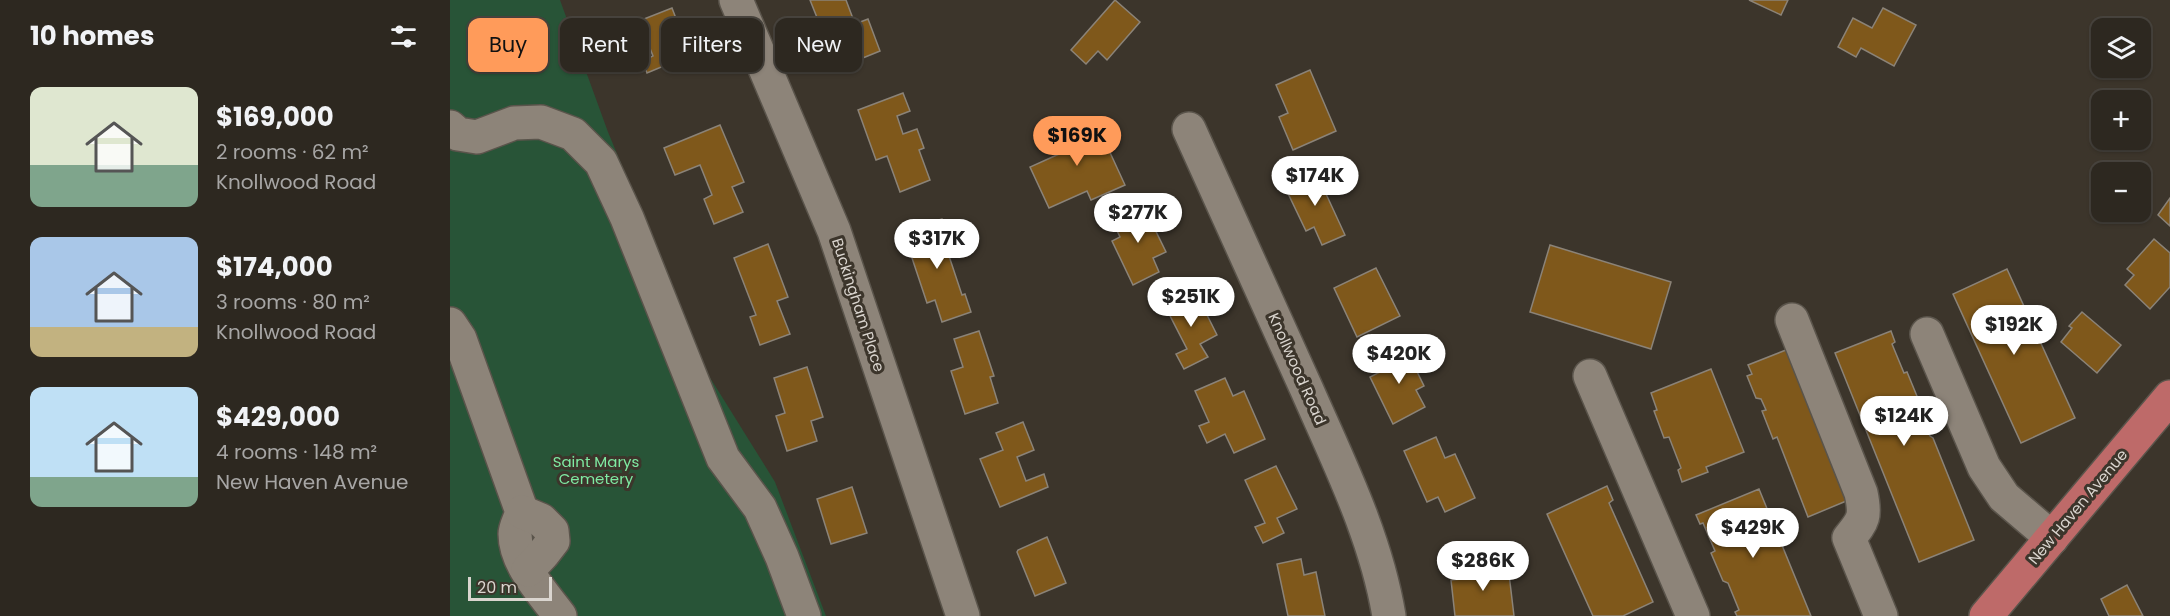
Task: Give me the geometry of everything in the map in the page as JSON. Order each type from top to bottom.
[{"type":"main road","name":"New Haven Avenue","points":[[1986,616],[2170,397]]},
{"type":"street","name":"Buckingham Place","points":[[736,0],[834,231],[963,616]]},
{"type":"street","points":[[450,127],[458,134],[477,137],[513,123],[541,122],[573,134],[601,162],[627,218],[723,458],[760,508],[782,557],[804,616]]},
{"type":"street","name":"Knollwood Road","points":[[1189,129],[1343,471],[1375,552],[1389,616]]},
{"type":"street","points":[[1792,320],[1861,493],[1863,518],[1849,538],[1881,616]]},
{"type":"street","points":[[450,324],[460,339],[522,512],[515,532],[516,550],[560,616]]},
{"type":"street","points":[[1927,334],[1984,467],[2004,497],[2052,538]]},
{"type":"street","points":[[1590,376],[1693,616]]},
{"type":"green space","name":"Saint Marys Cemetery","points":[[450,0],[560,0],[567,18],[560,18],[560,72],[586,72],[608,132],[709,376],[775,482],[826,616],[450,616]]},
{"type":"building","points":[[810,0],[846,0],[853,18],[817,18]]},
{"type":"building","points":[[1115,0],[1140,22],[1107,60],[1098,51],[1086,64],[1071,50]]},
{"type":"building","points":[[1749,0],[1788,0],[1781,15]]},
{"type":"building","points":[[672,8],[676,18],[661,18],[661,67],[647,73],[649,72],[649,58],[653,56],[649,46],[649,18],[647,18]]},
{"type":"building","points":[[1883,8],[1916,25],[1894,66],[1861,48],[1856,57],[1838,47],[1853,18],[1872,28]]},
{"type":"building","points":[[868,19],[880,51],[862,58],[862,21]]},
{"type":"building","points":[[1310,70],[1336,131],[1293,150],[1279,117],[1288,113],[1276,85]]},
{"type":"building","points":[[903,93],[910,111],[897,116],[903,134],[917,129],[924,148],[919,150],[930,180],[900,192],[887,156],[876,160],[858,110]]},
{"type":"building","points":[[1081,119],[1090,138],[1101,133],[1125,185],[1091,200],[1087,191],[1049,208],[1030,167],[1059,154],[1050,134]]},
{"type":"building","points":[[720,125],[744,182],[732,187],[743,212],[714,224],[704,199],[712,195],[700,165],[675,175],[664,148]]},
{"type":"building","points":[[1315,170],[1345,235],[1322,245],[1314,227],[1306,231],[1284,185]]},
{"type":"building","points":[[2170,198],[2170,226],[2158,215]]},
{"type":"building","points":[[1143,205],[1166,252],[1153,258],[1159,272],[1133,285],[1112,241],[1120,237],[1112,220]]},
{"type":"building","points":[[942,219],[949,239],[944,241],[962,295],[965,294],[971,312],[942,322],[935,300],[927,303],[910,252],[915,250],[908,230]]},
{"type":"building","points":[[2154,239],[2170,253],[2170,287],[2150,309],[2125,285],[2134,275],[2127,269]]},
{"type":"building","points":[[768,244],[788,297],[777,301],[790,334],[760,345],[750,317],[756,315],[734,258]]},
{"type":"building","points":[[1550,245],[1671,282],[1651,349],[1530,312]]},
{"type":"building","points":[[1376,268],[1400,316],[1357,337],[1334,288]]},
{"type":"building","points":[[2007,269],[2075,418],[2021,443],[1953,294]]},
{"type":"building","points":[[1195,291],[1217,335],[1200,344],[1208,357],[1184,369],[1176,354],[1187,349],[1165,306]]},
{"type":"building","points":[[2082,312],[2121,345],[2097,373],[2061,342],[2072,328],[2069,326]]},
{"type":"building","points":[[979,331],[994,376],[990,377],[998,403],[965,414],[951,371],[963,367],[954,339]]},
{"type":"building","points":[[1891,331],[1895,342],[1892,344],[1904,373],[1907,372],[1919,401],[1916,402],[1974,540],[1919,562],[1835,353]]},
{"type":"building","points":[[1403,343],[1424,386],[1416,390],[1425,407],[1393,424],[1370,377],[1388,368],[1381,354]]},
{"type":"building","points":[[1791,348],[1851,499],[1808,517],[1777,437],[1773,439],[1762,411],[1766,410],[1761,399],[1756,398],[1747,376],[1752,374],[1748,365]]},
{"type":"building","points":[[807,367],[823,417],[811,421],[817,441],[787,451],[776,416],[785,413],[774,378]]},
{"type":"building","points":[[1711,369],[1744,452],[1706,467],[1708,472],[1682,482],[1678,470],[1681,468],[1669,437],[1664,438],[1654,411],[1657,410],[1651,393]]},
{"type":"building","points":[[1225,378],[1233,396],[1244,391],[1265,439],[1234,453],[1225,434],[1207,443],[1199,426],[1209,422],[1195,391]]},
{"type":"building","points":[[1023,422],[1034,450],[1017,457],[1026,481],[1044,474],[1048,487],[1000,507],[980,459],[1003,450],[996,433]]},
{"type":"building","points":[[1436,437],[1445,458],[1455,454],[1475,498],[1445,512],[1438,497],[1427,502],[1404,451]]},
{"type":"building","points":[[1276,466],[1297,509],[1277,518],[1284,533],[1263,543],[1255,527],[1265,523],[1245,480]]},
{"type":"building","points":[[1607,486],[1613,500],[1609,503],[1653,602],[1623,616],[1593,616],[1547,514]]},
{"type":"building","points":[[852,487],[867,533],[831,544],[817,499]]},
{"type":"building","points":[[1759,489],[1811,616],[1737,616],[1735,612],[1739,610],[1728,583],[1723,581],[1711,553],[1715,551],[1703,523],[1700,524],[1696,515]]},
{"type":"building","points":[[1047,537],[1066,583],[1035,596],[1017,552]]},
{"type":"building","points":[[1494,557],[1496,575],[1509,574],[1514,616],[1455,616],[1451,580],[1471,578],[1469,560]]},
{"type":"building","points":[[1301,559],[1304,575],[1316,572],[1325,616],[1288,616],[1277,564]]},
{"type":"building","points":[[2127,585],[2143,616],[2109,616],[2101,599]]}]
